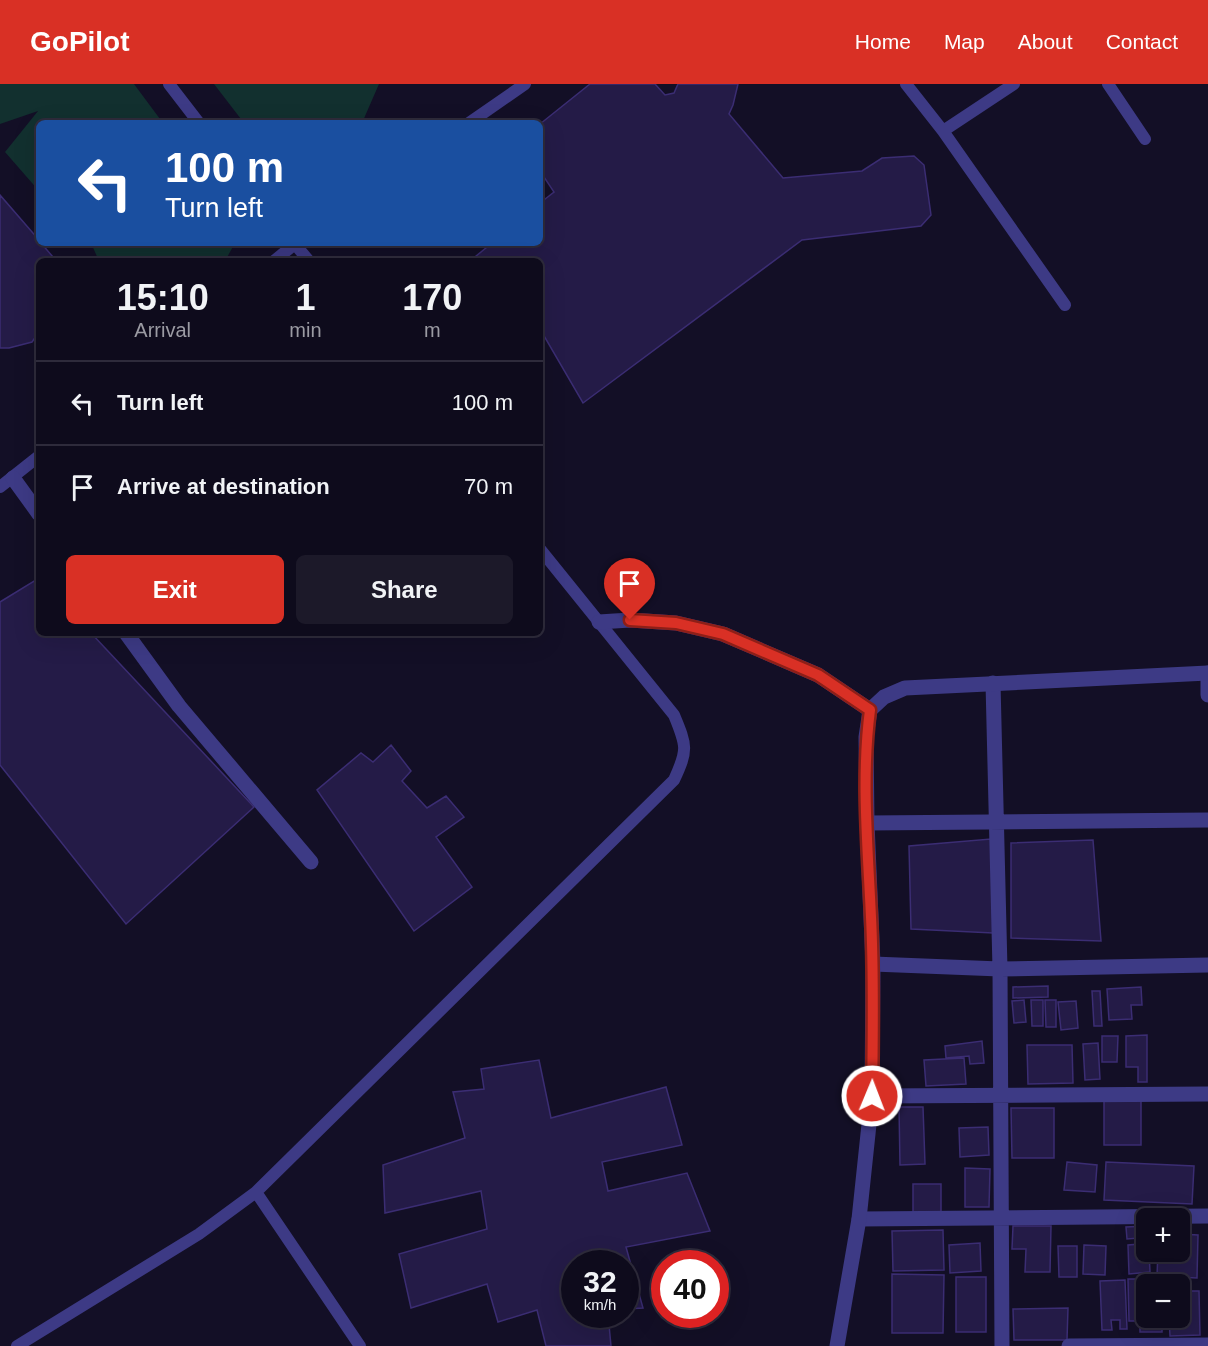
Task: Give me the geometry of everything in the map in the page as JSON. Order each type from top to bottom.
[{"type":"street","points":[[13,478],[36,509]]},
{"type":"street","points":[[599,622],[630,620],[676,623],[723,634],[818,675],[870,710]]},
{"type":"street","points":[[128,636],[179,706],[311,862]]},
{"type":"street","points":[[837,1346],[859,1219],[872,1096],[873,964],[866,737],[870,710],[884,696],[905,688],[993,683],[1208,673],[1208,694]]},
{"type":"street","points":[[993,683],[1000,969],[1002,1346]]},
{"type":"street","points":[[867,823],[1208,820]]},
{"type":"street","points":[[873,964],[1000,969],[1208,966]]},
{"type":"street","points":[[872,1096],[1208,1094]]},
{"type":"street","points":[[859,1219],[1208,1216]]},
{"type":"street","points":[[1069,1346],[1208,1345]]},
{"type":"lane","points":[[169,84],[198,120]]},
{"type":"lane","points":[[473,120],[525,84]]},
{"type":"lane","points":[[906,84],[943,131],[1065,306]]},
{"type":"lane","points":[[943,131],[1014,84]]},
{"type":"lane","points":[[1108,84],[1145,139]]},
{"type":"lane","points":[[278,258],[292,246]]},
{"type":"lane","points":[[297,246],[307,258]]},
{"type":"lane","points":[[0,487],[36,459]]},
{"type":"lane","points":[[17,1346],[199,1234],[256,1192],[674,780],[684,758],[684,738],[674,715],[543,553]]},
{"type":"lane","points":[[256,1192],[360,1346]]},
{"type":"green space","points":[[0,84],[134,84],[160,119],[36,120],[36,188],[5,152],[38,111],[0,124]]},
{"type":"green space","points":[[214,84],[379,84],[363,120],[242,120]]},
{"type":"green space","points":[[92,246],[233,246],[227,258],[98,258]]},
{"type":"building","points":[[590,84],[655,84],[665,95],[674,93],[678,84],[738,84],[729,114],[783,178],[862,171],[882,158],[914,156],[924,165],[931,215],[921,226],[802,240],[583,403],[543,334],[543,258],[474,258],[488,246],[543,246],[543,201],[554,192],[543,176],[543,122]]},
{"type":"building","points":[[0,195],[36,237],[36,246],[44,246],[53,257],[36,258],[36,336],[32,342],[0,348]]},
{"type":"building","points":[[36,580],[36,636],[94,636],[254,807],[126,924],[0,765],[0,602]]},
{"type":"building","points":[[391,745],[411,771],[402,781],[427,808],[446,796],[464,817],[436,837],[472,887],[414,931],[317,790],[361,753],[373,762]]},
{"type":"building","points":[[991,839],[993,933],[911,929],[909,846]]},
{"type":"building","points":[[1093,840],[1101,941],[1011,938],[1011,843]]},
{"type":"building","points":[[1048,986],[1048,997],[1013,998],[1013,987]]},
{"type":"building","points":[[1141,987],[1142,1005],[1131,1005],[1132,1019],[1109,1020],[1107,989]]},
{"type":"building","points":[[1092,991],[1100,991],[1102,1026],[1094,1026]]},
{"type":"building","points":[[1024,1000],[1026,1022],[1014,1023],[1012,1001]]},
{"type":"building","points":[[1031,1000],[1043,1000],[1043,1026],[1032,1026]]},
{"type":"building","points":[[1045,1000],[1056,1000],[1056,1027],[1046,1027]]},
{"type":"building","points":[[1076,1001],[1078,1028],[1061,1030],[1058,1002]]},
{"type":"building","points":[[1147,1035],[1147,1082],[1138,1082],[1138,1067],[1126,1067],[1126,1036]]},
{"type":"building","points":[[1102,1036],[1118,1036],[1117,1062],[1102,1062]]},
{"type":"building","points":[[982,1041],[984,1063],[970,1064],[969,1056],[946,1058],[945,1046]]},
{"type":"building","points":[[1098,1043],[1100,1079],[1085,1080],[1083,1044]]},
{"type":"building","points":[[1027,1045],[1072,1045],[1073,1083],[1028,1084]]},
{"type":"building","points":[[964,1058],[966,1084],[926,1086],[924,1060]]},
{"type":"building","points":[[539,1060],[551,1118],[666,1087],[682,1145],[602,1162],[608,1191],[687,1173],[710,1231],[626,1247],[627,1250],[561,1250],[561,1328],[609,1328],[611,1346],[546,1346],[537,1310],[498,1322],[487,1284],[411,1308],[399,1254],[487,1229],[481,1191],[385,1213],[383,1165],[465,1138],[453,1092],[484,1089],[481,1069]]},
{"type":"building","points":[[1104,1101],[1141,1101],[1141,1145],[1104,1145]]},
{"type":"building","points":[[899,1107],[923,1107],[925,1164],[900,1165]]},
{"type":"building","points":[[1011,1108],[1054,1108],[1054,1158],[1012,1158]]},
{"type":"building","points":[[988,1127],[989,1155],[960,1157],[959,1128]]},
{"type":"building","points":[[1067,1162],[1097,1165],[1095,1192],[1064,1190]]},
{"type":"building","points":[[1106,1162],[1194,1166],[1192,1204],[1104,1200]]},
{"type":"building","points":[[965,1168],[990,1169],[989,1207],[965,1207]]},
{"type":"building","points":[[913,1184],[941,1184],[941,1213],[913,1212]]},
{"type":"building","points":[[1013,1226],[1051,1226],[1050,1272],[1025,1272],[1026,1249],[1012,1249]]},
{"type":"building","points":[[1136,1226],[1136,1238],[1127,1239],[1126,1227]]},
{"type":"building","points":[[943,1230],[944,1270],[893,1271],[892,1231]]},
{"type":"building","points":[[1190,1235],[1198,1235],[1197,1278],[1190,1278],[1190,1274],[1157,1274],[1158,1262],[1190,1262]]},
{"type":"building","points":[[980,1243],[981,1271],[950,1273],[949,1245]]},
{"type":"building","points":[[1136,1244],[1136,1262],[1150,1262],[1150,1272],[1129,1274],[1128,1245]]},
{"type":"building","points":[[1084,1245],[1106,1246],[1105,1275],[1083,1274]]},
{"type":"building","points":[[1058,1246],[1077,1246],[1077,1277],[1059,1277]]},
{"type":"building","points":[[892,1274],[944,1275],[943,1333],[892,1333]]},
{"type":"building","points":[[956,1277],[986,1277],[986,1332],[956,1332]]},
{"type":"building","points":[[1128,1279],[1136,1279],[1136,1321],[1129,1321]]},
{"type":"building","points":[[1125,1280],[1127,1329],[1120,1329],[1120,1320],[1111,1320],[1112,1330],[1102,1330],[1100,1281]]},
{"type":"building","points":[[1190,1291],[1199,1291],[1200,1335],[1170,1336],[1170,1328],[1190,1328]]},
{"type":"building","points":[[639,1294],[643,1308],[639,1308]]},
{"type":"building","points":[[1068,1308],[1067,1340],[1014,1340],[1013,1309]]},
{"type":"building","points":[[1140,1328],[1162,1328],[1162,1332],[1140,1332]]},
{"type":"route","points":[[630,620],[676,623],[723,634],[818,675],[870,710],[866,737],[873,964],[872,1096]]}]
